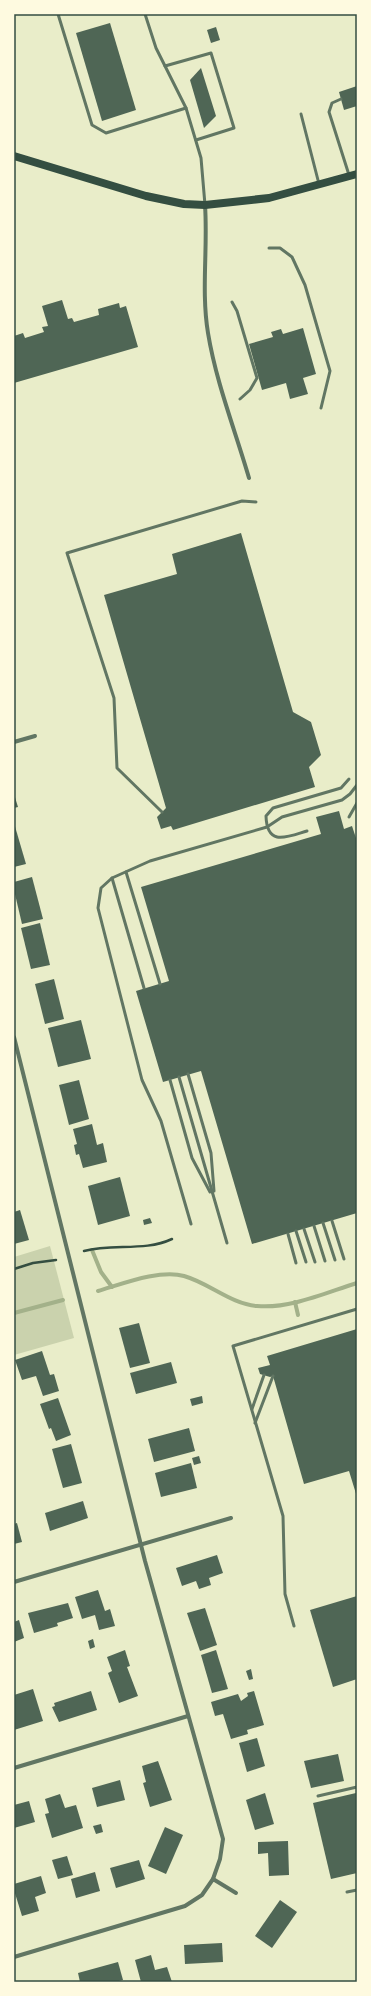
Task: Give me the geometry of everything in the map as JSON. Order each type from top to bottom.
[{"type":"main road","points":[[14,156],[146,196],[184,204],[205,205],[270,198],[319,186],[353,175]]},
{"type":"street","points":[[205,205],[207,230],[205,301],[208,333],[215,364],[249,478]]},
{"type":"street","points":[[14,742],[35,736]]},
{"type":"street","points":[[14,1037],[140,1544],[223,1839],[220,1859],[213,1879],[202,1895],[185,1906],[14,1957]]},
{"type":"street","points":[[14,1582],[232,1518]]},
{"type":"street","points":[[14,1768],[188,1716]]},
{"type":"street","points":[[213,1879],[236,1894]]},
{"type":"lane","points":[[58,14],[92,125],[106,133],[186,108]]},
{"type":"lane","points":[[145,14],[156,48],[186,108],[201,158],[205,205]]},
{"type":"lane","points":[[165,66],[211,53],[234,128],[196,140]]},
{"type":"lane","points":[[341,99],[332,104],[329,112],[353,175]]},
{"type":"lane","points":[[302,114],[319,186]]},
{"type":"lane","points":[[269,248],[280,248],[292,257],[305,285],[330,371],[321,408]]},
{"type":"lane","points":[[232,302],[238,311],[257,378],[250,390],[240,399]]},
{"type":"lane","points":[[162,812],[117,768],[114,698],[67,553],[242,501],[256,502]]},
{"type":"lane","points":[[307,831],[282,839],[273,836],[267,827],[266,816],[273,808],[341,788],[349,779]]},
{"type":"lane","points":[[191,1224],[162,1121],[142,1080],[98,908],[101,888],[112,878],[150,861],[267,827],[282,817],[342,800],[350,794],[357,785]]},
{"type":"lane","points":[[348,817],[357,803]]},
{"type":"lane","points":[[126,872],[160,984]]},
{"type":"lane","points":[[112,878],[144,988]]},
{"type":"lane","points":[[188,1074],[211,1153],[214,1199]]},
{"type":"lane","points":[[179,1077],[227,1243]]},
{"type":"lane","points":[[170,1080],[192,1158],[214,1199]]},
{"type":"lane","points":[[332,1220],[344,1259]]},
{"type":"lane","points":[[323,1223],[335,1260]]},
{"type":"lane","points":[[314,1226],[325,1261]]},
{"type":"lane","points":[[304,1229],[315,1262]]},
{"type":"lane","points":[[296,1231],[306,1262]]},
{"type":"lane","points":[[288,1234],[296,1263]]},
{"type":"lane","points":[[294,1626],[285,1594],[283,1516],[233,1346],[357,1309]]},
{"type":"lane","points":[[252,1410],[264,1375]]},
{"type":"lane","points":[[256,1423],[273,1376]]},
{"type":"lane","points":[[318,1796],[357,1787]]},
{"type":"lane","points":[[347,1892],[357,1890]]},
{"type":"path","points":[[84,1251],[99,1247],[145,1247],[159,1245],[172,1239]]},
{"type":"path","points":[[14,1269],[33,1263],[56,1260]]},
{"type":"green space","points":[[50,1246],[74,1338],[14,1355],[14,1257]]},
{"type":"building","points":[[110,23],[136,110],[102,121],[76,33]]},
{"type":"building","points":[[216,27],[220,40],[211,43],[207,30]]},
{"type":"building","points":[[201,68],[216,116],[204,128],[190,80]]},
{"type":"building","points":[[357,86],[357,106],[344,110],[339,92]]},
{"type":"building","points":[[62,300],[68,319],[72,318],[74,322],[99,315],[98,309],[119,303],[120,308],[126,306],[138,347],[14,383],[14,336],[23,333],[25,338],[44,332],[42,327],[48,326],[42,306]]},
{"type":"building","points":[[303,328],[316,374],[303,378],[308,394],[290,399],[286,383],[262,390],[249,344],[273,337],[271,332],[281,329],[283,334]]},
{"type":"building","points":[[241,533],[293,712],[311,722],[321,755],[309,767],[315,787],[173,830],[171,826],[161,829],[157,817],[166,808],[104,595],[177,574],[172,554]]},
{"type":"building","points":[[14,794],[18,807],[14,808]]},
{"type":"building","points":[[339,811],[344,829],[352,826],[357,841],[357,1213],[252,1244],[201,1071],[163,1082],[136,991],[169,981],[141,887],[321,834],[316,817]]},
{"type":"building","points":[[14,823],[26,864],[14,867]]},
{"type":"building","points":[[32,877],[43,919],[22,924],[14,890],[14,882]]},
{"type":"building","points":[[40,923],[50,965],[31,969],[21,928]]},
{"type":"building","points":[[54,979],[64,1019],[45,1024],[35,984]]},
{"type":"building","points":[[81,1020],[91,1059],[58,1067],[48,1028]]},
{"type":"building","points":[[79,1080],[89,1119],[69,1125],[59,1085]]},
{"type":"building","points":[[92,1124],[97,1145],[103,1143],[107,1162],[83,1168],[79,1154],[76,1155],[74,1145],[77,1144],[73,1129]]},
{"type":"building","points":[[120,1177],[130,1216],[98,1225],[88,1186]]},
{"type":"building","points":[[20,1210],[29,1240],[14,1244],[14,1212]]},
{"type":"building","points":[[150,1218],[152,1223],[144,1225],[143,1220]]},
{"type":"building","points":[[139,1323],[150,1363],[130,1368],[119,1328]]},
{"type":"building","points":[[357,1329],[357,1497],[349,1471],[304,1484],[273,1376],[270,1377],[260,1374],[258,1368],[270,1365],[267,1356]]},
{"type":"building","points":[[42,1351],[50,1375],[54,1374],[59,1391],[43,1396],[36,1376],[22,1380],[15,1360]]},
{"type":"building","points":[[171,1362],[177,1383],[136,1394],[130,1373]]},
{"type":"building","points":[[202,1396],[203,1403],[192,1406],[190,1399]]},
{"type":"building","points":[[58,1398],[71,1435],[56,1441],[51,1428],[49,1429],[40,1404]]},
{"type":"building","points":[[189,1428],[195,1451],[154,1462],[148,1439]]},
{"type":"building","points":[[71,1444],[82,1483],[63,1488],[52,1449]]},
{"type":"building","points":[[199,1456],[201,1463],[194,1465],[192,1458]]},
{"type":"building","points":[[191,1463],[197,1488],[161,1497],[155,1473]]},
{"type":"building","points":[[83,1501],[88,1518],[50,1531],[45,1513]]},
{"type":"building","points":[[17,1523],[22,1542],[14,1544],[14,1524]]},
{"type":"building","points":[[217,1555],[223,1573],[209,1578],[211,1585],[199,1589],[196,1581],[182,1586],[176,1568]]},
{"type":"building","points":[[98,1590],[105,1611],[110,1609],[115,1626],[99,1630],[95,1615],[82,1619],[75,1597]]},
{"type":"building","points":[[357,1596],[357,1679],[333,1687],[310,1610]]},
{"type":"building","points":[[68,1603],[73,1618],[57,1623],[58,1626],[34,1633],[28,1613]]},
{"type":"building","points":[[205,1608],[217,1645],[200,1651],[187,1613]]},
{"type":"building","points":[[19,1620],[24,1638],[14,1642],[14,1622]]},
{"type":"building","points":[[93,1639],[95,1647],[90,1649],[88,1641]]},
{"type":"building","points":[[125,1650],[130,1666],[127,1667],[138,1696],[119,1703],[108,1673],[112,1671],[107,1657]]},
{"type":"building","points":[[216,1650],[228,1689],[212,1693],[201,1655]]},
{"type":"building","points":[[251,1669],[253,1679],[249,1680],[246,1671]]},
{"type":"building","points":[[33,1689],[43,1721],[14,1730],[14,1695]]},
{"type":"building","points":[[91,1691],[97,1710],[59,1722],[52,1707],[55,1706],[54,1703]]},
{"type":"building","points":[[254,1691],[264,1725],[247,1730],[248,1734],[231,1739],[223,1714],[215,1716],[211,1702],[238,1694],[241,1701],[248,1696],[247,1693]]},
{"type":"building","points":[[257,1738],[265,1766],[247,1772],[239,1743]]},
{"type":"building","points":[[338,1754],[344,1781],[311,1788],[304,1761]]},
{"type":"building","points":[[158,1761],[172,1800],[150,1807],[143,1783],[146,1782],[142,1766]]},
{"type":"building","points":[[120,1780],[125,1800],[97,1807],[92,1788]]},
{"type":"building","points":[[265,1793],[274,1824],[255,1830],[246,1800]]},
{"type":"building","points":[[356,1793],[357,1873],[331,1879],[313,1803]]},
{"type":"building","points":[[60,1794],[65,1808],[76,1805],[83,1828],[52,1838],[45,1814],[49,1813],[45,1799]]},
{"type":"building","points":[[29,1801],[35,1822],[14,1828],[14,1805]]},
{"type":"building","points":[[101,1824],[103,1832],[96,1834],[93,1826]]},
{"type":"building","points":[[165,1827],[183,1835],[166,1874],[148,1866]]},
{"type":"building","points":[[288,1841],[289,1875],[269,1876],[268,1853],[258,1854],[258,1842]]},
{"type":"building","points":[[67,1856],[73,1875],[58,1879],[52,1860]]},
{"type":"building","points":[[139,1860],[145,1879],[116,1888],[110,1868]]},
{"type":"building","points":[[95,1872],[100,1891],[76,1898],[71,1879]]},
{"type":"building","points":[[41,1876],[46,1893],[35,1897],[39,1911],[22,1916],[14,1890],[14,1884]]},
{"type":"building","points":[[280,1900],[297,1912],[272,1948],[255,1936]]},
{"type":"building","points":[[222,1943],[223,1962],[185,1964],[184,1945]]},
{"type":"building","points":[[151,1955],[155,1970],[167,1967],[172,1982],[141,1982],[135,1960]]},
{"type":"building","points":[[118,1962],[123,1980],[115,1982],[80,1982],[78,1973]]},
{"type":"waterway","points":[[92,1250],[101,1272],[112,1287]]},
{"type":"waterway","points":[[98,1291],[141,1278],[164,1274],[174,1274],[193,1279],[238,1301],[257,1306],[269,1306],[295,1303],[357,1283]]},
{"type":"waterway","points":[[14,1313],[63,1300]]},
{"type":"waterway","points":[[295,1302],[298,1315]]}]
